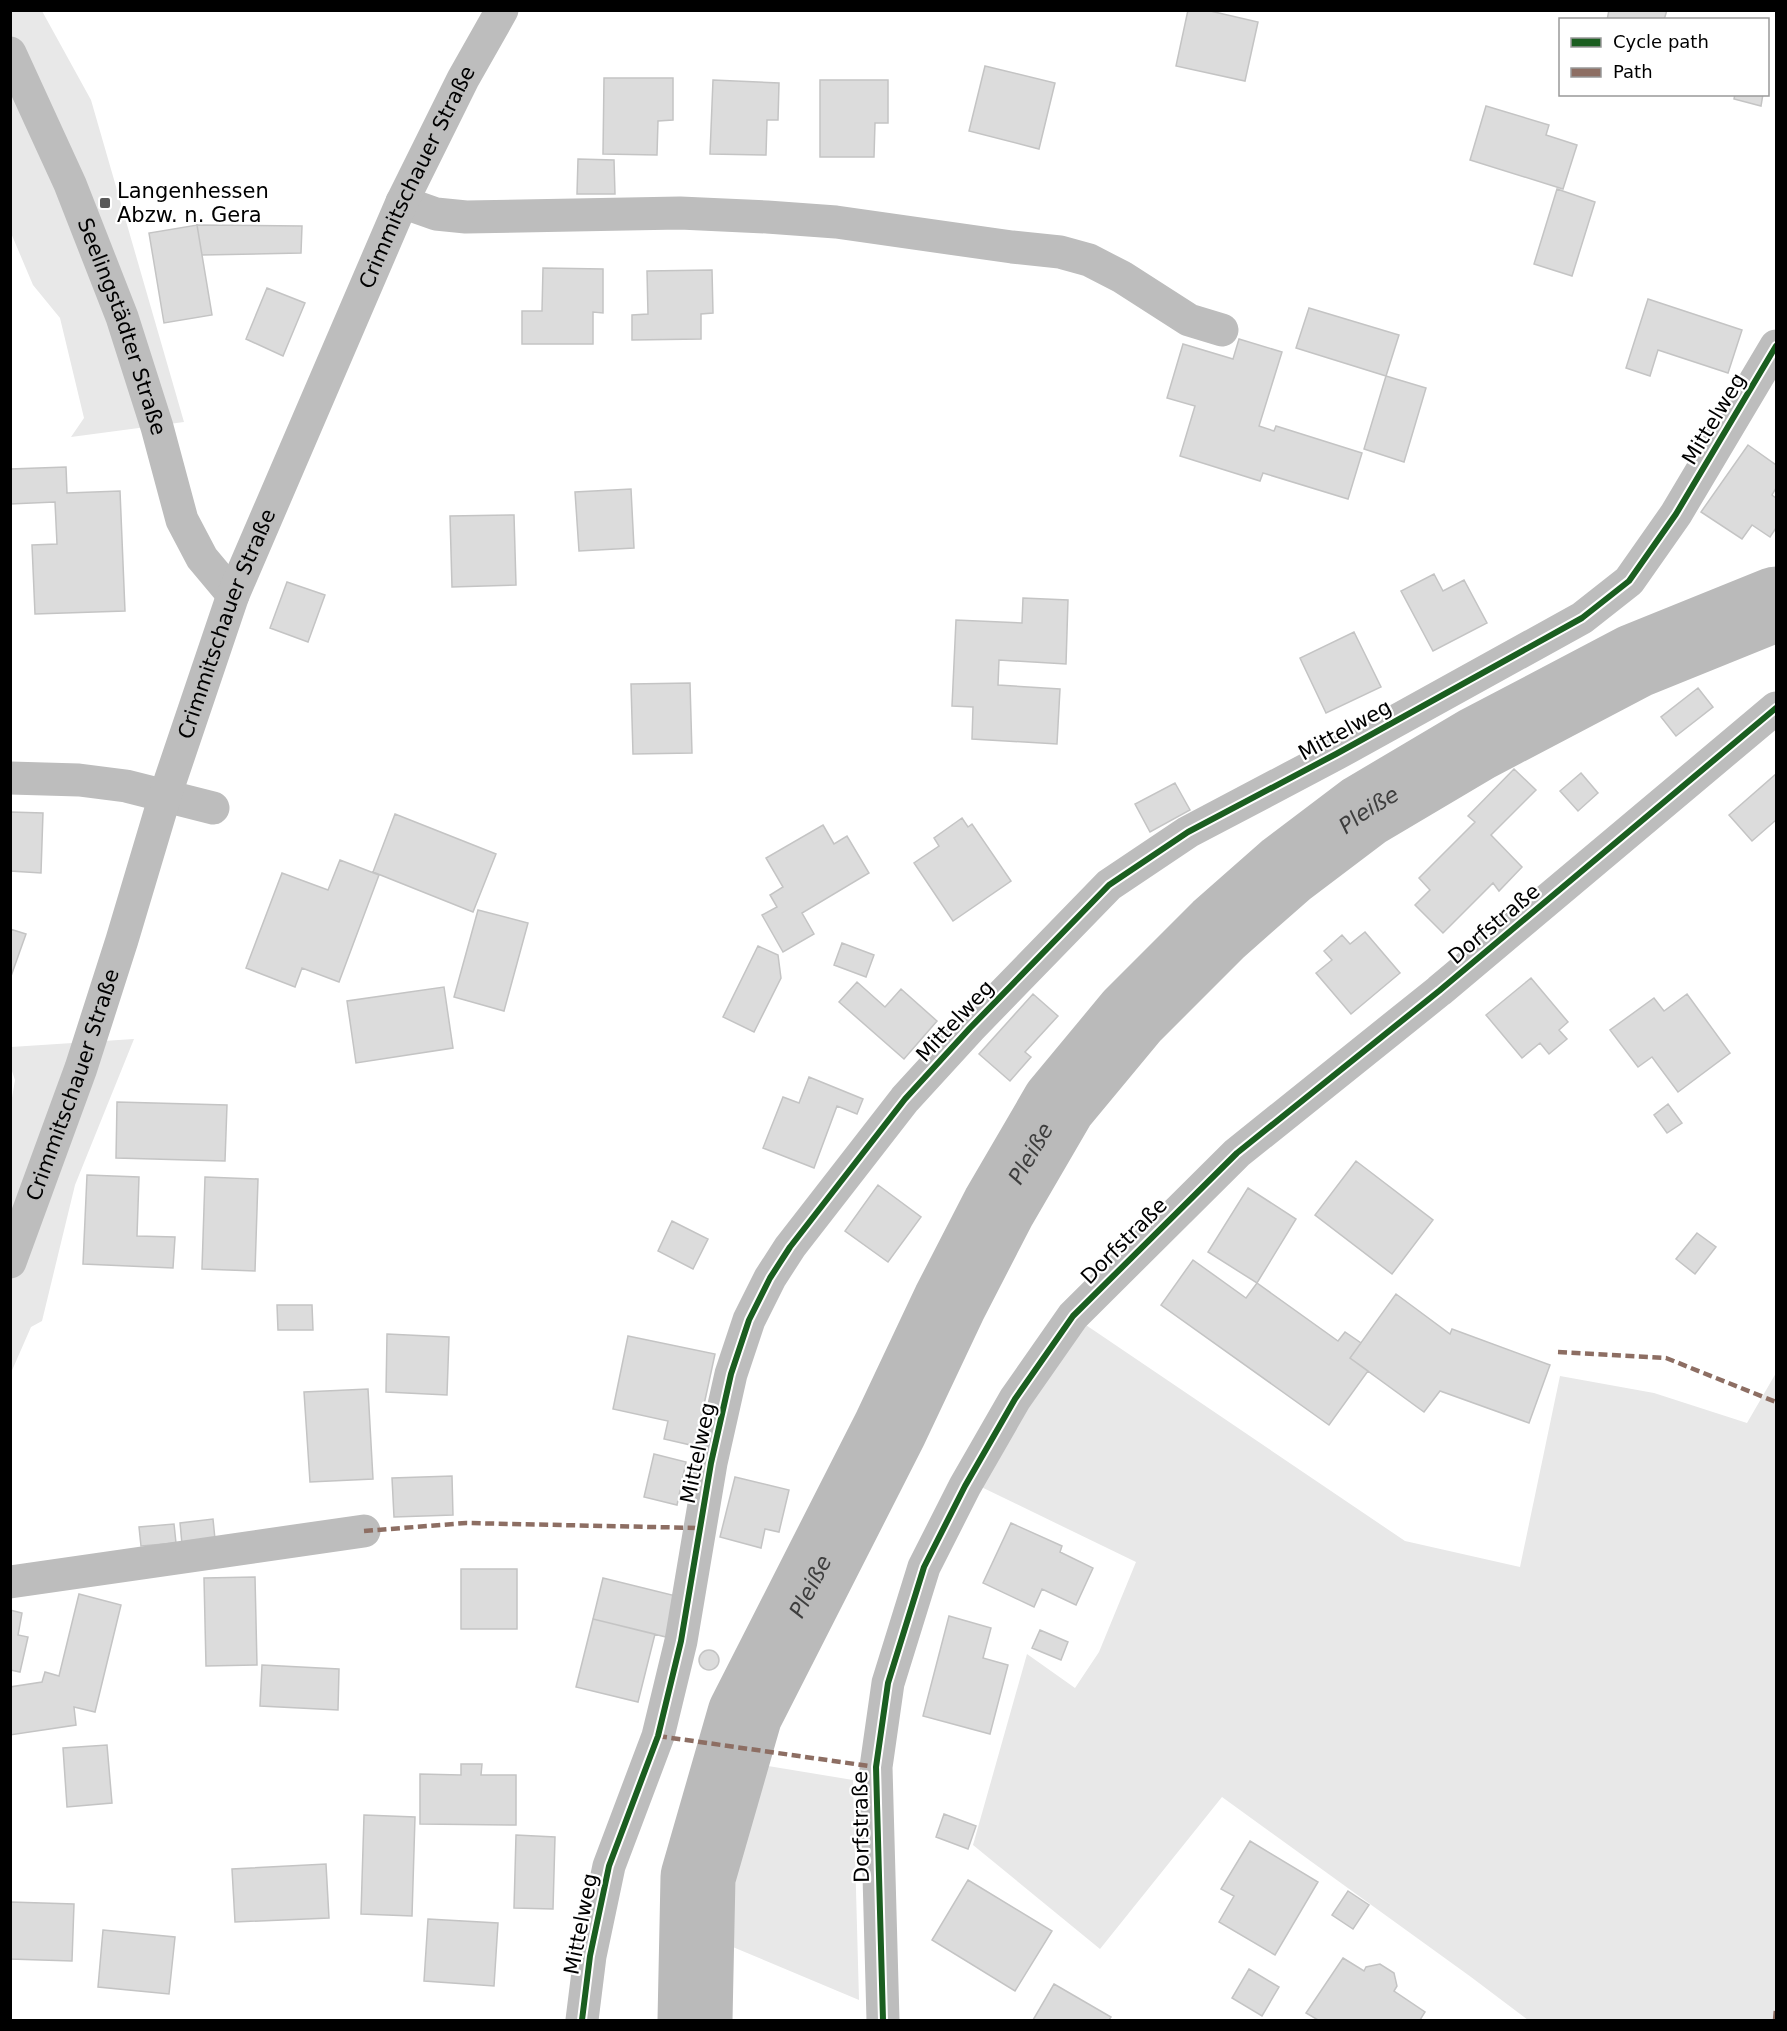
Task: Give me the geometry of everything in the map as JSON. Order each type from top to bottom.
[{"type":"street","name":"Crimmitschauer Straße","points":[[10,1262],[81,1068],[165,796],[233,595],[402,202],[463,79],[502,10]]},
{"type":"street","name":"Seelingstädter Straße","points":[[10,53],[70,184],[122,317],[157,427],[182,520],[202,558],[233,595]]},
{"type":"street","points":[[402,202],[436,214],[466,216],[680,213],[836,222],[1060,252],[1089,260],[1122,277],[1189,320],[1222,330]]},
{"type":"street","name":"Mittelweg","points":[[582,2020],[590,1956],[609,1866],[658,1736],[681,1641],[711,1463],[731,1374],[749,1320],[770,1278],[790,1247],[906,1099],[970,1028],[1109,885],[1188,832],[1336,754],[1582,618],[1629,581],[1676,514],[1776,346]]},
{"type":"street","name":"Dorfstraße","points":[[883,2020],[876,1767],[888,1683],[924,1567],[965,1486],[1022,1390],[1073,1316],[1237,1153],[1439,991],[1776,708]]},
{"type":"street","points":[[10,778],[79,780],[114,784],[213,808]]},
{"type":"street","points":[[10,1582],[364,1531]]},
{"type":"shaded area","points":[[10,11],[42,11],[91,100],[184,422],[71,437],[84,418],[60,318],[33,285],[11,233]]},
{"type":"shaded area","points":[[134,1039],[75,1185],[42,1321],[31,1327],[10,1375],[10,1110],[15,1080],[11,1068],[11,1047]]},
{"type":"shaded area","points":[[1077,1319],[1405,1541],[1520,1567],[1560,1376],[1654,1393],[1747,1423],[1776,1373],[1776,2020],[1528,2020],[1222,1797],[1100,1949],[973,1845],[1027,1654],[1075,1688],[1099,1652],[1136,1562],[973,1483]]},
{"type":"shaded area","points":[[750,1763],[853,1780],[859,2000],[728,1945],[719,1886],[741,1820]]},
{"type":"building","points":[[1188,10],[1206,10],[1258,22],[1245,81],[1176,66]]},
{"type":"building","points":[[1609,10],[1667,10],[1665,18],[1607,18]]},
{"type":"building","points":[[985,66],[1055,83],[1039,149],[969,131]]},
{"type":"building","points":[[604,78],[673,78],[673,120],[658,121],[657,155],[603,154]]},
{"type":"building","points":[[713,80],[779,83],[778,120],[767,120],[766,155],[710,154]]},
{"type":"building","points":[[820,80],[888,80],[888,123],[875,123],[874,157],[820,157]]},
{"type":"building","points":[[1735,96],[1763,96],[1761,106],[1734,99]]},
{"type":"building","points":[[1486,106],[1549,125],[1546,135],[1577,145],[1563,189],[1470,160]]},
{"type":"building","points":[[578,159],[614,160],[615,194],[577,194]]},
{"type":"building","points":[[1557,189],[1595,202],[1572,276],[1534,264]]},
{"type":"building","points":[[197,225],[212,315],[164,323],[149,233]]},
{"type":"building","points":[[197,225],[302,226],[301,253],[202,255]]},
{"type":"building","points":[[543,268],[603,269],[603,313],[593,312],[593,344],[522,344],[522,311],[542,311]]},
{"type":"building","points":[[712,270],[713,313],[701,314],[701,339],[632,340],[632,315],[648,314],[647,271]]},
{"type":"building","points":[[267,288],[305,303],[283,356],[246,339]]},
{"type":"building","points":[[1648,299],[1742,330],[1728,373],[1658,350],[1650,376],[1626,368]]},
{"type":"building","points":[[1309,308],[1399,335],[1386,376],[1296,348]]},
{"type":"building","points":[[1239,339],[1282,352],[1259,426],[1274,431],[1276,426],[1362,453],[1348,499],[1263,473],[1260,481],[1180,456],[1195,406],[1167,398],[1183,344],[1233,359]]},
{"type":"building","points":[[1386,376],[1426,388],[1404,462],[1364,449]]},
{"type":"building","points":[[1748,445],[1776,465],[1776,488],[1772,495],[1776,498],[1776,528],[1770,537],[1752,525],[1742,539],[1701,512]]},
{"type":"building","points":[[66,467],[67,493],[120,491],[125,611],[35,614],[32,545],[57,544],[55,502],[10,504],[10,469]]},
{"type":"building","points":[[631,489],[634,548],[579,551],[575,492]]},
{"type":"building","points":[[514,515],[516,585],[452,587],[450,516]]},
{"type":"building","points":[[1434,574],[1443,591],[1464,580],[1487,623],[1433,651],[1401,591]]},
{"type":"building","points":[[287,582],[325,595],[308,642],[270,628]]},
{"type":"building","points":[[1023,598],[1068,600],[1066,664],[999,660],[998,685],[1060,689],[1057,744],[972,739],[973,707],[952,706],[956,620],[1022,623]]},
{"type":"building","points":[[1354,632],[1381,687],[1326,713],[1300,658]]},
{"type":"building","points":[[690,683],[692,753],[633,754],[631,684]]},
{"type":"building","points":[[1698,688],[1713,707],[1676,736],[1661,717]]},
{"type":"building","points":[[1514,769],[1536,790],[1491,835],[1522,867],[1499,891],[1493,883],[1443,933],[1415,905],[1430,890],[1419,878],[1475,822],[1468,816]]},
{"type":"building","points":[[1581,773],[1598,793],[1578,811],[1560,791]]},
{"type":"building","points":[[1776,774],[1776,820],[1752,841],[1729,815]]},
{"type":"building","points":[[1175,783],[1190,810],[1150,832],[1135,804]]},
{"type":"building","points":[[10,812],[43,813],[41,873],[10,871]]},
{"type":"building","points":[[395,814],[496,854],[473,912],[373,872]]},
{"type":"building","points":[[962,818],[968,827],[972,824],[1011,881],[953,921],[914,863],[939,846],[934,838]]},
{"type":"building","points":[[823,825],[834,844],[847,836],[869,873],[802,913],[814,934],[783,952],[762,915],[777,907],[770,895],[783,887],[766,858]]},
{"type":"building","points":[[340,860],[379,875],[339,982],[302,968],[295,987],[246,968],[282,873],[328,890]]},
{"type":"building","points":[[478,910],[528,923],[504,1011],[454,997]]},
{"type":"building","points":[[10,929],[26,934],[10,979]]},
{"type":"building","points":[[1365,932],[1400,973],[1351,1014],[1316,973],[1332,960],[1324,951],[1342,935],[1350,944]]},
{"type":"building","points":[[842,943],[874,955],[866,977],[834,965]]},
{"type":"building","points":[[758,946],[778,955],[781,978],[754,1032],[723,1017]]},
{"type":"building","points":[[1531,978],[1568,1022],[1559,1030],[1567,1039],[1549,1054],[1540,1043],[1522,1058],[1486,1015]]},
{"type":"building","points":[[857,982],[885,1007],[901,989],[937,1021],[904,1059],[839,1002]]},
{"type":"building","points":[[444,987],[453,1048],[356,1063],[347,1001]]},
{"type":"building","points":[[1033,994],[1058,1016],[1025,1052],[1031,1057],[1010,1081],[979,1054]]},
{"type":"building","points":[[1687,994],[1730,1053],[1678,1092],[1652,1057],[1638,1067],[1610,1030],[1654,998],[1664,1011]]},
{"type":"building","points":[[809,1077],[863,1099],[857,1114],[837,1106],[814,1168],[763,1148],[783,1097],[799,1103]]},
{"type":"building","points":[[117,1102],[227,1105],[225,1161],[116,1158]]},
{"type":"building","points":[[1668,1104],[1682,1123],[1667,1133],[1654,1115]]},
{"type":"building","points":[[1356,1161],[1433,1220],[1392,1274],[1315,1215]]},
{"type":"building","points":[[87,1175],[139,1177],[137,1236],[175,1237],[173,1268],[83,1264]]},
{"type":"building","points":[[205,1177],[258,1179],[255,1271],[202,1269]]},
{"type":"building","points":[[878,1185],[921,1217],[888,1262],[845,1231]]},
{"type":"building","points":[[1248,1188],[1296,1219],[1257,1283],[1208,1252]]},
{"type":"building","points":[[672,1221],[708,1239],[693,1269],[658,1251]]},
{"type":"building","points":[[1697,1233],[1716,1247],[1695,1274],[1676,1259]]},
{"type":"building","points":[[1193,1260],[1246,1298],[1257,1283],[1338,1341],[1345,1332],[1361,1343],[1350,1358],[1368,1371],[1329,1425],[1161,1305]]},
{"type":"building","points":[[1396,1294],[1450,1334],[1452,1329],[1550,1365],[1529,1423],[1440,1391],[1424,1412],[1350,1358]]},
{"type":"building","points":[[277,1305],[312,1305],[313,1330],[278,1330]]},
{"type":"building","points":[[387,1334],[449,1337],[447,1395],[386,1392]]},
{"type":"building","points":[[628,1336],[715,1354],[695,1446],[664,1439],[668,1421],[613,1409]]},
{"type":"building","points":[[368,1389],[373,1479],[310,1482],[304,1392]]},
{"type":"building","points":[[654,1454],[686,1462],[677,1505],[644,1497]]},
{"type":"building","points":[[452,1476],[453,1515],[394,1517],[392,1478]]},
{"type":"building","points":[[735,1477],[789,1490],[779,1532],[765,1529],[761,1548],[720,1537]]},
{"type":"building","points":[[213,1519],[215,1539],[182,1544],[180,1523]]},
{"type":"building","points":[[1011,1523],[1062,1546],[1060,1552],[1093,1568],[1076,1605],[1042,1589],[1034,1607],[983,1583]]},
{"type":"building","points":[[174,1524],[176,1543],[141,1546],[139,1527]]},
{"type":"building","points":[[461,1569],[517,1569],[517,1629],[461,1629]]},
{"type":"building","points":[[255,1577],[257,1665],[206,1666],[204,1578]]},
{"type":"building","points":[[603,1578],[676,1596],[666,1637],[593,1619]]},
{"type":"building","points":[[79,1594],[121,1605],[95,1712],[74,1707],[76,1725],[10,1735],[10,1687],[42,1682],[45,1672],[59,1676]]},
{"type":"building","points":[[10,1610],[22,1613],[18,1635],[28,1637],[20,1672],[10,1670]]},
{"type":"building","points":[[949,1616],[991,1628],[983,1658],[1008,1665],[990,1734],[923,1716]]},
{"type":"building","points":[[593,1619],[655,1634],[638,1702],[576,1687]]},
{"type":"building","points":[[1040,1630],[1068,1642],[1061,1660],[1032,1648]]},
{"type":"building","points":[[705,1650],[713,1650],[719,1656],[719,1664],[713,1670],[705,1670],[699,1664],[699,1656]]},
{"type":"building","points":[[262,1665],[339,1669],[338,1710],[260,1706]]},
{"type":"building","points":[[107,1745],[112,1803],[67,1807],[63,1748]]},
{"type":"building","points":[[461,1764],[482,1764],[481,1775],[516,1775],[516,1825],[420,1824],[420,1774],[461,1775]]},
{"type":"building","points":[[944,1814],[976,1826],[968,1849],[936,1837]]},
{"type":"building","points":[[364,1815],[415,1817],[412,1916],[361,1914]]},
{"type":"building","points":[[516,1835],[555,1837],[553,1909],[514,1908]]},
{"type":"building","points":[[1250,1841],[1318,1882],[1275,1955],[1219,1922],[1234,1896],[1221,1889]]},
{"type":"building","points":[[326,1864],[329,1918],[235,1922],[232,1869]]},
{"type":"building","points":[[968,1880],[1052,1931],[1015,1991],[932,1940]]},
{"type":"building","points":[[1348,1891],[1369,1905],[1353,1929],[1332,1915]]},
{"type":"building","points":[[10,1902],[74,1904],[72,1961],[10,1959]]},
{"type":"building","points":[[428,1919],[498,1923],[494,1986],[424,1981]]},
{"type":"building","points":[[103,1930],[175,1937],[169,1994],[98,1987]]},
{"type":"building","points":[[1343,1958],[1364,1971],[1366,1967],[1380,1964],[1394,1973],[1397,1986],[1394,1991],[1425,2012],[1420,2020],[1318,2020],[1306,2013]]},
{"type":"building","points":[[1249,1969],[1279,1987],[1262,2016],[1232,1998]]},
{"type":"building","points":[[1054,1984],[1111,2017],[1109,2020],[1033,2020]]},
{"type":"waterway","name":"Pleiße","points":[[695,2020],[698,1877],[745,1714],[890,1429],[950,1302],[999,1207],[1059,1104],[1132,1016],[1219,929],[1286,870],[1364,811],[1477,744],[1635,661],[1776,604]]},
{"type":"marked path","points":[[1558,1352],[1666,1358],[1776,1402]]},
{"type":"marked path","points":[[364,1531],[466,1523],[699,1528]]},
{"type":"marked path","points":[[658,1736],[876,1767]]},
{"type":"marked path","points":[[1775,2020],[1776,2009]]},
{"type":"cycle path","points":[[582,2020],[590,1956],[609,1866],[658,1736],[681,1641],[711,1463],[731,1374],[749,1320],[770,1278],[790,1247],[905,1099],[970,1028],[1109,885],[1188,832],[1336,754],[1582,618],[1629,581],[1676,514],[1776,346]]},
{"type":"cycle path","points":[[883,2020],[876,1767],[888,1683],[924,1567],[965,1486],[1015,1399],[1073,1316],[1237,1153],[1439,991],[1776,708]]},
{"type":"place","name":"Langenhessen Abzw. n. Gera","points":[[105,203]]}]
